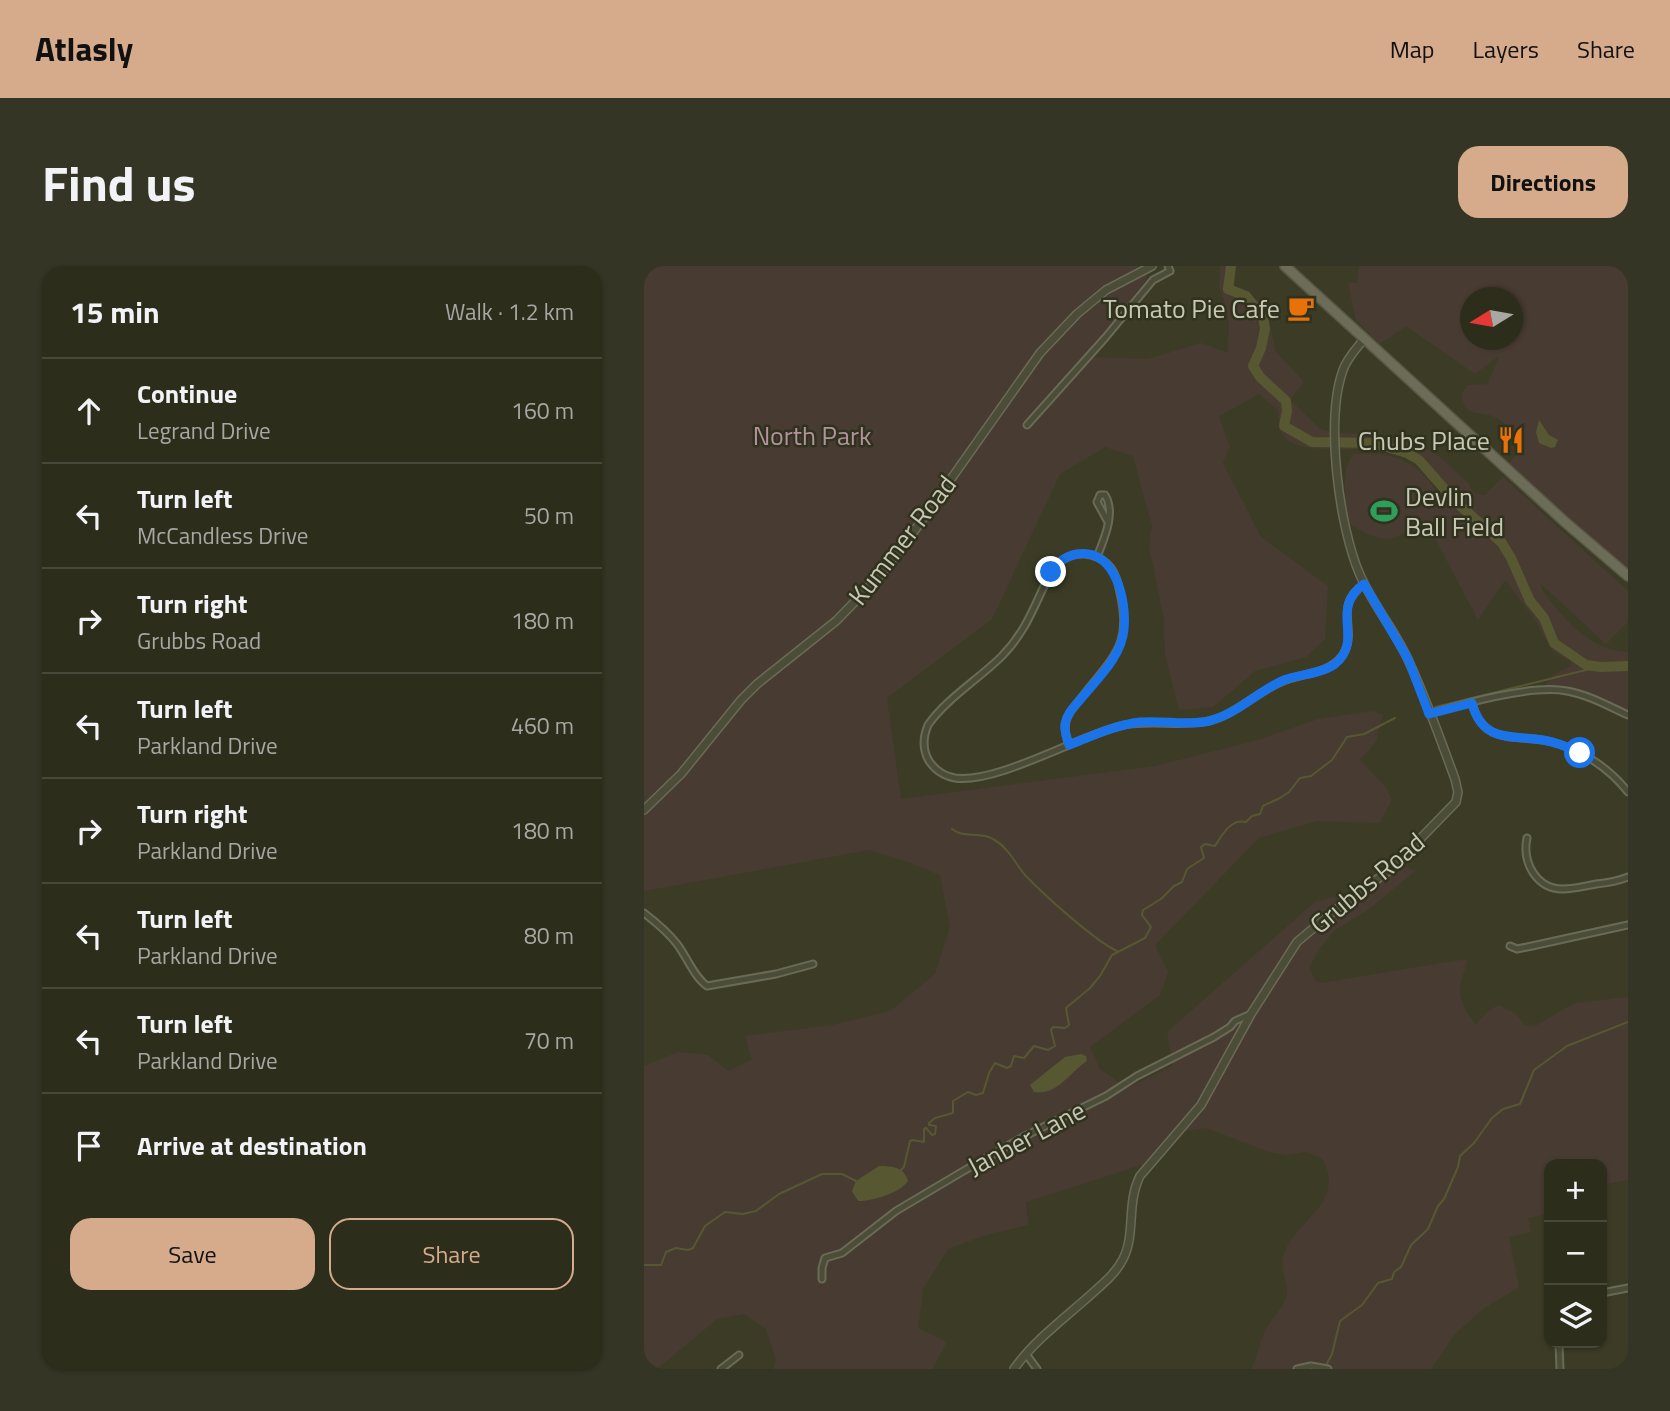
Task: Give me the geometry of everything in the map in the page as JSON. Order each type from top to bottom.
[{"type":"main road","points":[[1285,266],[1580,536],[1628,576]]},
{"type":"street","name":"Kummer Road","points":[[644,810],[681,774],[741,700],[836,621],[876,580],[1056,334],[1106,290],[1152,266]]},
{"type":"street","points":[[1027,425],[1153,280],[1169,268]]},
{"type":"street","name":"Grubbs Road","points":[[1014,1369],[1026,1354],[1115,1271],[1125,1256],[1129,1238],[1130,1208],[1134,1188],[1140,1176],[1201,1105],[1251,1014],[1297,942],[1309,930],[1391,869],[1454,805],[1458,796],[1455,779],[1408,659],[1364,584],[1344,524],[1336,448],[1342,374],[1347,361],[1364,339]]},
{"type":"street","points":[[1097,556],[1108,522]]},
{"type":"street","points":[[1069,745],[1065,731],[1068,716],[1116,656],[1124,629],[1124,614],[1115,576],[1107,563],[1097,556],[1072,555],[1054,567],[1019,636],[1003,655],[935,716],[927,728],[924,741],[926,755],[935,768],[948,776],[961,779],[998,772],[1069,745],[1113,728],[1131,724],[1212,720],[1278,683],[1328,668],[1340,658],[1346,647],[1349,636],[1347,606],[1352,595],[1364,584]]},
{"type":"street","points":[[1429,714],[1521,692],[1550,689],[1587,697],[1628,715]]},
{"type":"street","points":[[1472,703],[1478,720],[1490,731],[1504,737],[1553,742],[1574,750],[1600,765],[1628,792]]},
{"type":"street","points":[[1527,838],[1525,854],[1529,866],[1538,879],[1550,887],[1570,889],[1628,877]]},
{"type":"street","points":[[644,913],[666,932],[707,986],[776,974],[813,964]]},
{"type":"street","points":[[1510,946],[1532,946],[1628,925]]},
{"type":"street","name":"Janber Lane","points":[[822,1279],[825,1258],[842,1253],[896,1211],[1025,1136],[1106,1096],[1137,1076],[1181,1055],[1251,1014]]},
{"type":"street","points":[[1607,1292],[1628,1288]]},
{"type":"street","points":[[1559,1348],[1560,1369]]},
{"type":"street","points":[[1026,1354],[1037,1369]]},
{"type":"street","points":[[721,1369],[739,1355]]},
{"type":"street","points":[[1297,1369],[1311,1366],[1328,1369]]},
{"type":"green space","name":"North Park","points":[[644,266],[1142,266],[1148,275],[1146,280],[1085,357],[1148,359],[1201,343],[1228,353],[1229,327],[1227,309],[1219,287],[1220,266],[1235,266],[1235,286],[1259,301],[1269,320],[1275,351],[1304,382],[1290,400],[1319,428],[1332,433],[1332,449],[1301,446],[1287,440],[1279,426],[1278,410],[1259,394],[1219,416],[1230,447],[1223,463],[1261,537],[1328,586],[1325,639],[1306,657],[1255,671],[1213,707],[1179,710],[1165,655],[1164,619],[1149,546],[1152,526],[1133,456],[1105,447],[1060,474],[992,619],[887,698],[901,799],[1155,766],[1258,740],[1318,719],[1372,711],[1383,715],[1376,742],[1360,760],[1385,786],[1392,800],[1379,823],[1317,821],[1259,838],[1155,945],[1168,972],[1160,995],[1090,1047],[1100,1069],[1127,1088],[1173,1066],[1167,1032],[1315,902],[1333,897],[1344,904],[1397,863],[1415,871],[1372,907],[1335,930],[1320,948],[1309,968],[1316,981],[1321,983],[1467,959],[1460,994],[1476,1025],[1486,1013],[1498,1005],[1515,1013],[1525,1025],[1535,1026],[1575,1003],[1628,997],[1628,1180],[1607,1184],[1607,1159],[1544,1159],[1544,1215],[1528,1218],[1531,1232],[1509,1237],[1519,1287],[1483,1309],[1455,1334],[1431,1369],[1252,1369],[1269,1324],[1287,1295],[1283,1257],[1297,1232],[1323,1201],[1328,1189],[1328,1175],[1323,1159],[1306,1152],[1287,1155],[1269,1152],[1206,1128],[1173,1133],[1145,1164],[1026,1202],[1028,1225],[983,1236],[948,1249],[923,1289],[918,1328],[947,1342],[932,1369],[774,1369],[776,1359],[766,1329],[744,1314],[717,1319],[657,1369],[644,1369],[644,1066],[678,1052],[708,1055],[728,1071],[752,1060],[745,1036],[832,1025],[890,1011],[935,974],[950,927],[940,875],[869,850],[644,891]]},
{"type":"green space","points":[[1359,266],[1628,266],[1628,576],[1593,547],[1598,544],[1509,463],[1523,445],[1507,426],[1495,417],[1473,412],[1465,406],[1462,393],[1468,385],[1488,384],[1499,356],[1475,374],[1406,326],[1380,344],[1356,320],[1348,283],[1357,283]]},
{"type":"green space","points":[[1340,433],[1379,436],[1418,445],[1441,458],[1479,495],[1485,495],[1503,477],[1628,591],[1628,622],[1606,644],[1541,584],[1550,601],[1578,631],[1601,646],[1628,652],[1628,715],[1587,697],[1543,690],[1551,678],[1571,666],[1571,661],[1550,648],[1536,621],[1506,581],[1478,620],[1426,521],[1389,539],[1373,536],[1350,524],[1345,478],[1349,461],[1354,454],[1381,454],[1403,460],[1422,473],[1438,494],[1443,494],[1421,465],[1411,457],[1389,450],[1340,450]]},
{"type":"shaded area","points":[[1539,420],[1549,435],[1558,440],[1555,447],[1539,443],[1536,432]]},
{"type":"shaded area","points":[[1081,1054],[1086,1056],[1087,1061],[1063,1082],[1050,1090],[1034,1092],[1030,1085],[1065,1057]]},
{"type":"shaded area","points":[[879,1166],[900,1170],[908,1181],[886,1196],[858,1201],[852,1191],[856,1181]]},
{"type":"waterway","points":[[1231,266],[1228,289],[1246,296],[1263,317],[1265,329],[1253,366],[1260,377],[1286,401],[1284,426],[1312,442],[1374,443],[1407,453],[1419,460],[1456,502],[1502,543],[1530,601],[1544,618],[1554,643],[1586,665],[1628,666]]},
{"type":"waterway","points":[[1435,707],[1598,667]]},
{"type":"waterway","points":[[901,1170],[910,1141],[924,1142],[926,1128],[932,1135],[935,1134],[936,1126],[929,1123],[935,1118],[953,1113],[953,1101],[968,1092],[976,1095],[983,1093],[995,1063],[1007,1068],[1011,1066],[1014,1056],[1024,1058],[1034,1046],[1048,1050],[1055,1046],[1051,1030],[1053,1027],[1065,1028],[1069,1025],[1066,1008],[1090,988],[1112,955],[1145,938],[1151,927],[1142,915],[1143,910],[1182,882],[1187,869],[1204,858],[1201,847],[1205,844],[1215,846],[1231,825],[1246,822],[1252,816],[1260,814],[1263,806],[1289,792],[1300,778],[1311,776],[1332,760],[1347,737],[1364,734],[1395,718]]},
{"type":"waterway","points":[[952,829],[962,834],[983,835],[998,842],[1044,893],[1083,928],[1117,951]]},
{"type":"waterway","points":[[1326,1365],[1332,1354],[1340,1321],[1362,1305],[1378,1283],[1392,1279],[1411,1245],[1428,1229],[1444,1199],[1460,1156],[1474,1143],[1492,1118],[1503,1109],[1520,1104],[1534,1070],[1567,1046],[1628,1022]]},
{"type":"waterway","points":[[644,1265],[661,1265],[666,1252],[676,1248],[693,1248],[705,1226],[725,1212],[743,1214],[756,1211],[779,1194],[822,1174],[842,1174],[858,1182]]},
{"type":"place","name":"Tomato Pie Cafe","points":[[1301,308]]},
{"type":"place","name":"Chubs Place","points":[[1511,440]]},
{"type":"place","name":"Devlin Ball Field","points":[[1384,511]]},
{"type":"route","points":[[1051,572],[1060,561],[1072,555],[1097,556],[1114,572],[1124,614],[1123,636],[1116,656],[1070,712],[1065,723],[1069,745],[1131,724],[1198,723],[1212,720],[1278,683],[1328,668],[1336,663],[1346,647],[1349,636],[1346,616],[1348,602],[1364,584],[1408,659],[1429,714],[1472,703],[1478,720],[1500,736],[1553,742],[1580,753]]}]
